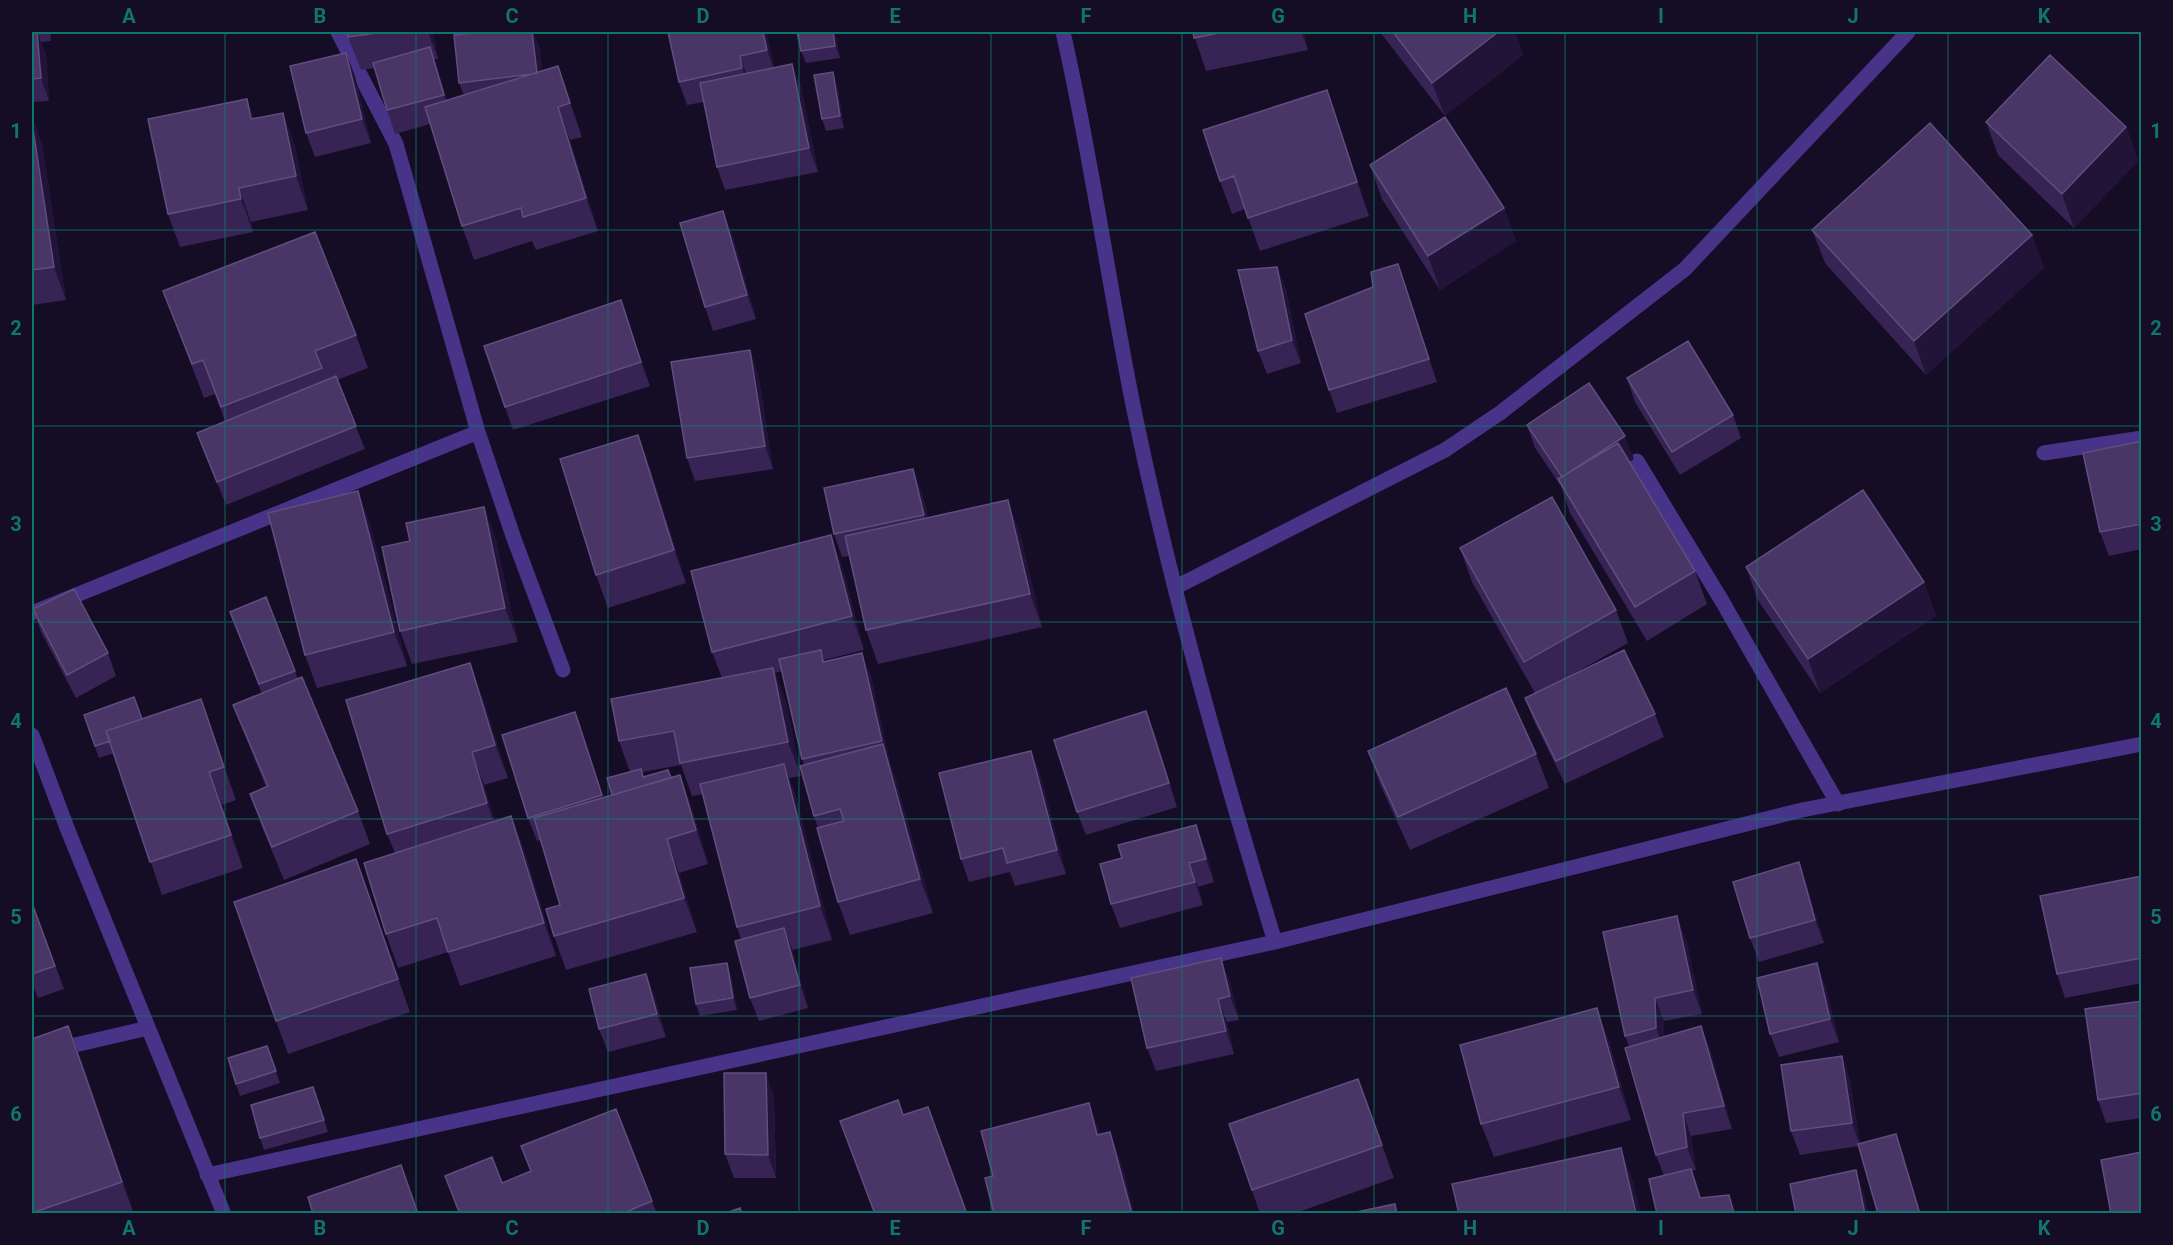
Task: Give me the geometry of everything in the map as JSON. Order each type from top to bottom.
[{"type":"street","points":[[338,32],[396,144],[478,432],[513,536],[563,670]]},
{"type":"street","points":[[1064,32],[1080,104],[1135,415],[1186,633],[1234,808],[1275,942]]},
{"type":"street","points":[[1176,587],[1445,450],[1500,413],[1685,269],[1908,32]]},
{"type":"street","points":[[32,613],[478,432]]},
{"type":"street","points":[[2044,453],[2142,438]]},
{"type":"street","points":[[1637,461],[1722,602],[1838,804]]},
{"type":"street","points":[[32,735],[224,1214]]},
{"type":"street","points":[[207,1175],[1275,942],[1802,810],[2142,744]]},
{"type":"street","points":[[32,1055],[148,1028]]},
{"type":"building","points":[[32,32],[37,32],[41,78],[32,79]]},
{"type":"building","points":[[348,32],[384,32],[348,37]]},
{"type":"building","points":[[481,32],[532,32],[537,73],[459,83],[454,35]]},
{"type":"building","points":[[668,32],[763,32],[767,50],[740,56],[742,68],[679,82]]},
{"type":"building","points":[[797,32],[833,32],[835,46],[801,51]]},
{"type":"building","points":[[1193,32],[1223,32],[1194,38]]},
{"type":"building","points":[[1393,32],[1498,32],[1432,83]]},
{"type":"building","points":[[430,47],[444,95],[387,110],[373,63]]},
{"type":"building","points":[[346,53],[362,119],[306,133],[290,66]]},
{"type":"building","points":[[2050,55],[2126,127],[2062,194],[1986,122]]},
{"type":"building","points":[[792,64],[809,148],[717,167],[700,83]]},
{"type":"building","points":[[558,66],[570,103],[558,107],[586,198],[523,217],[521,208],[462,226],[425,107]]},
{"type":"building","points":[[833,72],[840,116],[822,119],[814,75]]},
{"type":"building","points":[[1327,90],[1357,182],[1248,218],[1234,176],[1220,181],[1203,130]]},
{"type":"building","points":[[247,99],[251,119],[283,113],[296,176],[239,188],[241,199],[168,214],[148,119]]},
{"type":"building","points":[[1445,117],[1504,208],[1428,256],[1370,165]]},
{"type":"building","points":[[32,122],[54,267],[32,270]]},
{"type":"building","points":[[1930,123],[2032,235],[1914,341],[1812,230]]},
{"type":"building","points":[[723,211],[747,295],[705,307],[680,223]]},
{"type":"building","points":[[315,232],[356,335],[315,351],[322,368],[221,407],[203,360],[192,364],[163,291]]},
{"type":"building","points":[[1398,264],[1429,359],[1329,390],[1305,314],[1373,287],[1371,272]]},
{"type":"building","points":[[1277,267],[1292,340],[1258,351],[1238,270]]},
{"type":"building","points":[[621,300],[641,362],[505,407],[484,346]]},
{"type":"building","points":[[1688,341],[1733,415],[1672,452],[1627,378]]},
{"type":"building","points":[[750,350],[765,446],[687,458],[671,362]]},
{"type":"building","points":[[336,376],[356,426],[217,482],[197,433]]},
{"type":"building","points":[[1589,383],[1625,436],[1562,477],[1527,425]]},
{"type":"building","points":[[638,435],[674,550],[596,575],[560,459]]},
{"type":"building","points":[[2142,441],[2142,524],[2100,532],[2083,453]]},
{"type":"building","points":[[1618,443],[1695,571],[1635,607],[1558,479]]},
{"type":"building","points":[[913,469],[924,515],[834,534],[824,488]]},
{"type":"building","points":[[1863,490],[1924,582],[1808,659],[1746,567]]},
{"type":"building","points":[[358,491],[394,632],[305,655],[268,513]]},
{"type":"building","points":[[1552,497],[1616,610],[1524,662],[1460,548]]},
{"type":"building","points":[[1008,500],[1030,594],[866,630],[845,536]]},
{"type":"building","points":[[484,507],[505,608],[400,631],[382,547],[410,541],[406,523]]},
{"type":"building","points":[[831,535],[852,616],[712,652],[691,571]]},
{"type":"building","points":[[74,589],[108,653],[67,675],[33,609]]},
{"type":"building","points":[[266,597],[295,671],[259,684],[230,612]]},
{"type":"building","points":[[821,650],[823,662],[862,653],[882,741],[802,759],[779,659]]},
{"type":"building","points":[[1624,650],[1655,714],[1556,761],[1525,698]]},
{"type":"building","points":[[470,663],[495,745],[472,752],[487,803],[387,834],[346,700]]},
{"type":"building","points":[[773,668],[788,742],[680,763],[674,731],[619,741],[611,699]]},
{"type":"building","points":[[302,677],[358,811],[272,847],[250,794],[268,786],[233,705]]},
{"type":"building","points":[[1506,688],[1536,754],[1398,817],[1368,751]]},
{"type":"building","points":[[134,697],[142,719],[106,731],[110,741],[95,746],[84,715]]},
{"type":"building","points":[[201,699],[224,767],[209,772],[231,835],[150,862],[106,731]]},
{"type":"building","points":[[1146,711],[1169,783],[1077,812],[1054,740]]},
{"type":"building","points":[[575,712],[602,795],[528,818],[502,735]]},
{"type":"building","points":[[883,744],[920,879],[838,902],[817,828],[844,821],[840,809],[814,816],[800,766]]},
{"type":"building","points":[[1031,751],[1057,850],[1007,863],[1003,848],[961,859],[939,773]]},
{"type":"building","points":[[784,764],[820,906],[737,927],[700,784]]},
{"type":"building","points":[[641,769],[643,777],[668,770],[671,778],[612,795],[607,778]]},
{"type":"building","points":[[680,775],[696,830],[667,839],[684,898],[554,936],[546,909],[560,905],[534,818]]},
{"type":"building","points":[[511,816],[544,923],[448,952],[437,918],[386,934],[364,863]]},
{"type":"building","points":[[1196,825],[1206,859],[1189,863],[1195,882],[1111,904],[1100,864],[1122,858],[1118,845]]},
{"type":"building","points":[[356,859],[398,979],[276,1021],[234,902]]},
{"type":"building","points":[[1799,862],[1815,920],[1750,938],[1733,882]]},
{"type":"building","points":[[2142,876],[2142,958],[2057,974],[2040,896]]},
{"type":"building","points":[[32,903],[55,966],[32,974]]},
{"type":"building","points":[[1677,916],[1693,990],[1655,998],[1656,1028],[1625,1036],[1603,932]]},
{"type":"building","points":[[784,928],[800,985],[750,998],[735,941]]},
{"type":"building","points":[[1221,958],[1230,996],[1218,999],[1226,1031],[1147,1048],[1131,978]]},
{"type":"building","points":[[727,963],[733,998],[696,1004],[690,968]]},
{"type":"building","points":[[1817,963],[1830,1019],[1770,1034],[1757,978]]},
{"type":"building","points":[[646,974],[657,1014],[599,1029],[589,989]]},
{"type":"building","points":[[2142,1001],[2142,1093],[2098,1100],[2085,1009]]},
{"type":"building","points":[[1597,1008],[1619,1087],[1481,1124],[1460,1045]]},
{"type":"building","points":[[68,1026],[122,1182],[32,1213],[32,1039]]},
{"type":"building","points":[[1701,1026],[1724,1106],[1683,1113],[1687,1147],[1656,1155],[1625,1048]]},
{"type":"building","points":[[267,1046],[276,1071],[236,1084],[228,1058]]},
{"type":"building","points":[[1842,1056],[1852,1123],[1791,1131],[1781,1065]]},
{"type":"building","points":[[724,1073],[766,1073],[768,1155],[725,1154]]},
{"type":"building","points":[[1358,1079],[1382,1145],[1252,1190],[1229,1124]]},
{"type":"building","points":[[313,1087],[324,1120],[260,1138],[251,1105]]},
{"type":"building","points":[[898,1100],[903,1115],[928,1107],[967,1214],[875,1214],[840,1121]]},
{"type":"building","points":[[1089,1103],[1097,1135],[1110,1132],[1132,1214],[994,1214],[985,1178],[993,1176],[981,1131]]},
{"type":"building","points":[[616,1109],[652,1201],[621,1214],[460,1214],[445,1176],[492,1157],[502,1183],[531,1171],[521,1146]]},
{"type":"building","points":[[1896,1134],[1920,1214],[1878,1214],[1858,1144]]},
{"type":"building","points":[[1621,1148],[1636,1214],[1459,1214],[1452,1184]]},
{"type":"building","points":[[2142,1152],[2142,1214],[2111,1214],[2101,1160]]},
{"type":"building","points":[[401,1165],[418,1214],[313,1214],[308,1197]]},
{"type":"building","points":[[1691,1169],[1700,1198],[1729,1195],[1734,1214],[1657,1214],[1649,1179]]},
{"type":"building","points":[[1856,1170],[1865,1214],[1796,1214],[1790,1184]]},
{"type":"building","points":[[1395,1204],[1397,1214],[1347,1214]]},
{"type":"building","points":[[740,1208],[742,1214],[723,1214]]}]
